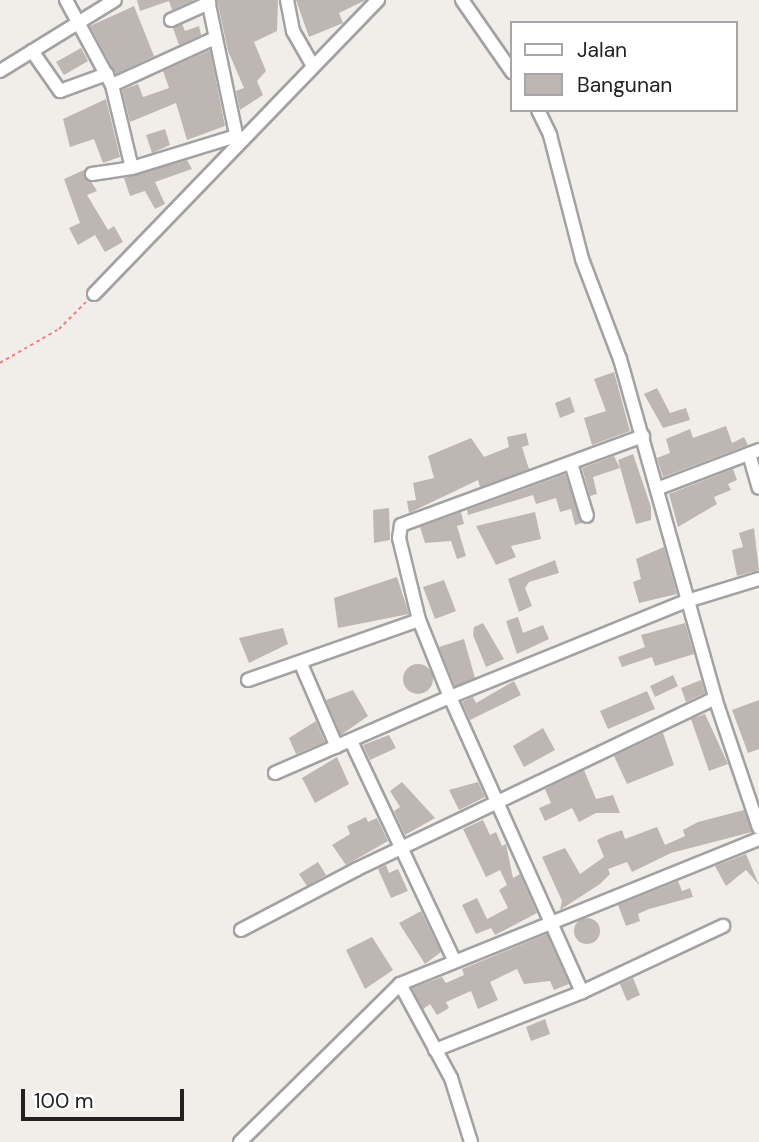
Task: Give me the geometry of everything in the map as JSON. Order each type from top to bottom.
[{"type":"street","points":[[66,0],[109,80],[132,168]]},
{"type":"street","points":[[0,71],[114,0]]},
{"type":"street","points":[[287,0],[293,31],[313,66]]},
{"type":"street","points":[[94,294],[237,140],[378,0]]},
{"type":"street","points":[[462,0],[510,69]]},
{"type":"street","points":[[171,20],[209,1],[237,140]]},
{"type":"street","points":[[32,51],[60,91],[109,80],[215,38]]},
{"type":"street","points":[[539,112],[643,436],[715,698],[759,828]]},
{"type":"street","points":[[92,174],[132,168],[237,140]]},
{"type":"street","points":[[582,992],[554,919],[450,697],[419,620],[399,538],[401,525],[643,436]]},
{"type":"street","points":[[659,488],[754,452],[759,488]]},
{"type":"street","points":[[571,463],[587,516]]},
{"type":"street","points":[[275,773],[450,697],[687,601],[759,579]]},
{"type":"street","points":[[248,680],[301,664],[419,620]]},
{"type":"street","points":[[301,664],[337,747]]},
{"type":"street","points":[[241,930],[715,698]]},
{"type":"street","points":[[351,741],[454,960]]},
{"type":"street","points":[[240,1142],[400,984],[554,919],[759,839]]},
{"type":"street","points":[[436,1050],[582,992],[723,926]]},
{"type":"street","points":[[400,984],[436,1050],[471,1142]]},
{"type":"path","points":[[0,363],[59,329],[94,294]]},
{"type":"building","points":[[137,0],[194,0],[172,10],[169,1],[140,11]]},
{"type":"building","points":[[217,0],[278,0],[277,31],[254,42],[266,71],[257,81],[263,95],[240,110],[236,91],[244,88],[228,51]]},
{"type":"building","points":[[296,0],[366,0],[339,13],[343,23],[309,37]]},
{"type":"building","points":[[134,6],[154,56],[116,74],[90,26]]},
{"type":"building","points":[[182,24],[185,31],[199,26],[201,35],[179,45],[173,28]]},
{"type":"building","points":[[81,48],[88,61],[64,75],[56,62]]},
{"type":"building","points":[[210,50],[225,126],[187,140],[176,103],[130,122],[122,90],[138,84],[143,97],[169,88],[163,71]]},
{"type":"building","points":[[106,99],[120,157],[103,163],[94,139],[70,147],[63,119]]},
{"type":"building","points":[[165,129],[170,145],[152,153],[146,135]]},
{"type":"building","points":[[187,160],[192,169],[155,182],[165,204],[155,209],[145,191],[130,196],[124,178]]},
{"type":"building","points":[[84,170],[97,191],[87,195],[108,230],[114,226],[123,242],[105,252],[95,235],[78,245],[69,228],[80,223],[64,179]]},
{"type":"building","points":[[614,372],[630,431],[592,445],[584,418],[606,411],[594,379]]},
{"type":"building","points":[[657,388],[670,413],[686,408],[690,420],[663,428],[644,394]]},
{"type":"building","points":[[570,397],[575,412],[560,418],[555,403]]},
{"type":"building","points":[[726,426],[732,443],[744,437],[748,445],[663,477],[657,458],[670,453],[666,439],[690,429],[693,438]]},
{"type":"building","points":[[526,433],[529,445],[522,447],[529,469],[480,487],[478,480],[409,513],[407,501],[416,500],[413,483],[434,478],[428,456],[471,438],[484,457],[509,447],[507,437]]},
{"type":"building","points":[[633,454],[651,507],[651,520],[636,524],[618,460]]},
{"type":"building","points":[[614,456],[620,468],[593,477],[597,494],[590,496],[582,468]]},
{"type":"building","points":[[733,469],[737,480],[728,484],[731,490],[714,497],[717,504],[678,527],[669,494]]},
{"type":"building","points":[[565,474],[582,523],[575,525],[571,509],[560,512],[556,498],[536,504],[533,495],[468,515],[467,510]]},
{"type":"building","points":[[389,508],[390,540],[374,543],[373,510]]},
{"type":"building","points":[[461,512],[464,524],[457,526],[466,556],[457,559],[451,541],[425,543],[420,527]]},
{"type":"building","points":[[535,512],[541,539],[511,546],[516,557],[496,565],[476,526]]},
{"type":"building","points":[[754,528],[759,570],[737,576],[732,550],[743,547],[739,533]]},
{"type":"building","points":[[664,547],[677,594],[639,603],[633,582],[641,579],[636,559]]},
{"type":"building","points":[[555,560],[559,573],[529,582],[525,588],[532,606],[519,612],[508,579]]},
{"type":"building","points":[[397,577],[409,614],[338,628],[334,598]]},
{"type":"building","points":[[444,580],[456,611],[435,619],[423,587]]},
{"type":"building","points":[[518,617],[523,633],[543,625],[549,639],[517,654],[506,621]]},
{"type":"building","points":[[483,623],[504,659],[486,667],[473,635],[474,627]]},
{"type":"building","points":[[685,623],[694,654],[655,666],[652,657],[622,667],[618,657],[645,647],[641,635]]},
{"type":"building","points":[[283,628],[288,644],[249,663],[239,638]]},
{"type":"building","points":[[464,639],[475,678],[455,686],[439,647]]},
{"type":"building","points":[[418,664],[424,665],[432,673],[432,685],[424,693],[418,694],[412,693],[404,685],[403,679],[404,673],[412,665]]},
{"type":"building","points":[[673,675],[678,686],[655,697],[650,686]]},
{"type":"building","points":[[701,680],[705,693],[686,702],[681,688]]},
{"type":"building","points":[[514,681],[521,695],[470,720],[462,702],[473,697],[476,703]]},
{"type":"building","points":[[353,690],[368,716],[341,735],[326,700]]},
{"type":"building","points":[[647,691],[655,709],[608,729],[600,711]]},
{"type":"building","points":[[759,700],[759,749],[748,753],[732,710]]},
{"type":"building","points":[[705,714],[728,764],[709,771],[691,719]]},
{"type":"building","points":[[316,721],[325,742],[296,754],[289,738]]},
{"type":"building","points":[[543,728],[555,750],[524,767],[513,746]]},
{"type":"building","points":[[663,733],[674,765],[627,784],[614,756]]},
{"type":"building","points":[[389,735],[396,748],[370,760],[363,745]]},
{"type":"building","points":[[337,757],[349,784],[315,803],[302,778]]},
{"type":"building","points":[[584,770],[596,799],[613,795],[620,813],[596,813],[579,822],[572,808],[545,821],[539,808],[551,803],[545,789]]},
{"type":"building","points":[[402,782],[435,818],[405,835],[394,811],[400,807],[390,791]]},
{"type":"building","points":[[478,782],[485,797],[459,810],[449,790]]},
{"type":"building","points":[[744,810],[752,832],[671,853],[632,872],[627,862],[608,869],[610,874],[600,884],[560,910],[562,901],[542,857],[565,848],[580,874],[604,857],[597,840],[605,836],[622,830],[625,839],[657,827],[665,845],[685,836],[683,830],[698,822]]},
{"type":"building","points":[[366,817],[368,822],[377,818],[388,841],[346,865],[332,845],[350,834],[347,826]]},
{"type":"building","points":[[483,820],[490,835],[496,832],[502,846],[506,844],[513,878],[520,874],[537,913],[495,935],[491,928],[476,934],[462,905],[477,898],[487,919],[508,908],[499,890],[507,885],[500,870],[486,877],[463,829]]},
{"type":"building","points":[[746,854],[759,885],[746,870],[726,886],[715,866]]},
{"type":"building","points":[[318,862],[326,875],[307,886],[299,874]]},
{"type":"building","points":[[386,865],[389,873],[398,869],[408,891],[391,898],[378,869]]},
{"type":"building","points":[[678,881],[682,891],[690,888],[693,897],[649,909],[638,914],[640,921],[626,926],[618,905]]},
{"type":"building","points":[[421,911],[441,952],[425,964],[399,923]]},
{"type":"building","points":[[587,918],[596,922],[600,931],[596,940],[587,944],[578,940],[574,931],[578,922]]},
{"type":"building","points":[[547,934],[569,984],[554,990],[550,981],[524,984],[517,969],[490,982],[498,1000],[478,1009],[471,991],[446,1002],[449,1008],[437,1015],[430,1004],[423,1009],[412,988],[442,977],[446,983],[464,975],[462,969]]},
{"type":"building","points":[[372,937],[393,970],[365,989],[346,950]]},
{"type":"building","points":[[633,978],[640,995],[627,1001],[620,984]]},
{"type":"building","points":[[545,1019],[550,1034],[531,1041],[526,1027]]}]
